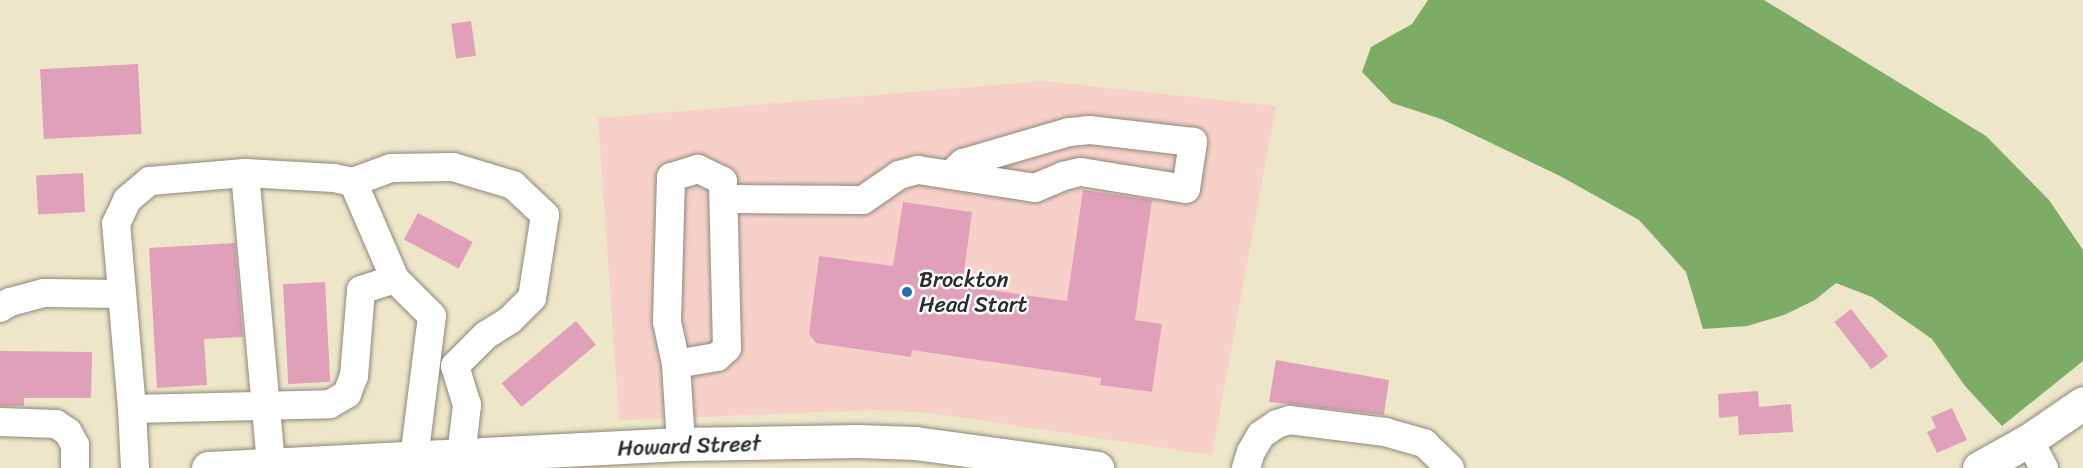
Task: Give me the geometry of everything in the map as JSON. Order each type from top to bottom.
[{"type":"main road","points":[[1979,468],[2036,454],[2083,403]]},
{"type":"main road","name":"Howard Street","points":[[223,468],[461,456],[592,459],[681,444],[742,445],[857,441],[915,443],[976,459],[1097,468]]},
{"type":"lane","points":[[725,199],[863,200],[899,175],[918,170],[1035,188],[1063,176],[1081,172],[1186,189],[1193,142],[1089,130],[1068,132],[963,163],[951,175]]},
{"type":"lane","points":[[1063,176],[1068,132]]},
{"type":"lane","points":[[135,468],[116,224],[127,200],[150,181],[245,173],[334,178],[353,182],[391,168],[453,167],[513,185],[545,215],[532,298],[510,320],[486,335],[455,366],[467,405],[461,456]]},
{"type":"lane","points":[[676,364],[717,357],[727,348],[723,181],[698,169],[670,177],[667,322],[676,364],[681,444]]},
{"type":"lane","points":[[245,173],[271,465]]},
{"type":"lane","points":[[353,182],[394,279],[432,316],[414,458]]},
{"type":"lane","points":[[132,409],[330,404],[347,394],[354,376],[361,290],[394,279]]},
{"type":"lane","points":[[0,308],[44,293],[120,294]]},
{"type":"lane","points":[[1246,468],[1251,452],[1261,435],[1277,424],[1289,420],[1385,432],[1424,443],[1450,468]]},
{"type":"lane","points":[[0,422],[56,424],[68,432],[75,445],[75,468]]},
{"type":"shaded area","points":[[1043,81],[1276,106],[1212,455],[930,413],[878,410],[619,420],[598,118]]},
{"type":"green space","points":[[1428,0],[1764,0],[1986,136],[2049,200],[2083,250],[2083,361],[2002,426],[1965,386],[1932,339],[1872,297],[1836,283],[1815,300],[1784,315],[1747,326],[1703,329],[1686,272],[1639,220],[1560,176],[1441,119],[1392,103],[1362,72],[1371,47],[1412,24]]},
{"type":"building","points":[[471,21],[476,56],[456,58],[451,24]]},
{"type":"building","points":[[138,64],[142,134],[44,139],[40,69]]},
{"type":"building","points":[[83,173],[85,212],[38,214],[36,175]]},
{"type":"building","name":"Brockton Head Start","points":[[1083,190],[1152,200],[1135,320],[1162,324],[1152,392],[1100,385],[1101,378],[912,350],[911,357],[816,343],[809,334],[819,256],[893,266],[903,202],[972,212],[962,286],[1067,301]]},
{"type":"building","points":[[418,213],[473,242],[459,269],[404,239]]},
{"type":"building","points":[[235,243],[243,337],[204,339],[207,385],[157,388],[149,248]]},
{"type":"building","points":[[325,282],[330,382],[288,384],[283,284]]},
{"type":"building","points":[[1851,309],[1888,356],[1871,369],[1834,322]]},
{"type":"building","points":[[576,321],[596,345],[522,407],[502,383]]},
{"type":"building","points":[[0,351],[92,352],[91,398],[24,398],[24,406],[0,406]]},
{"type":"building","points":[[1276,360],[1389,380],[1384,415],[1269,402]]},
{"type":"building","points":[[1758,391],[1759,407],[1791,404],[1793,432],[1739,435],[1738,416],[1719,418],[1718,394]]},
{"type":"building","points":[[1952,408],[1967,440],[1937,453],[1927,432],[1936,428],[1931,417]]},
{"type":"place","name":"Brockton Head Start","points":[[907,292]]}]
